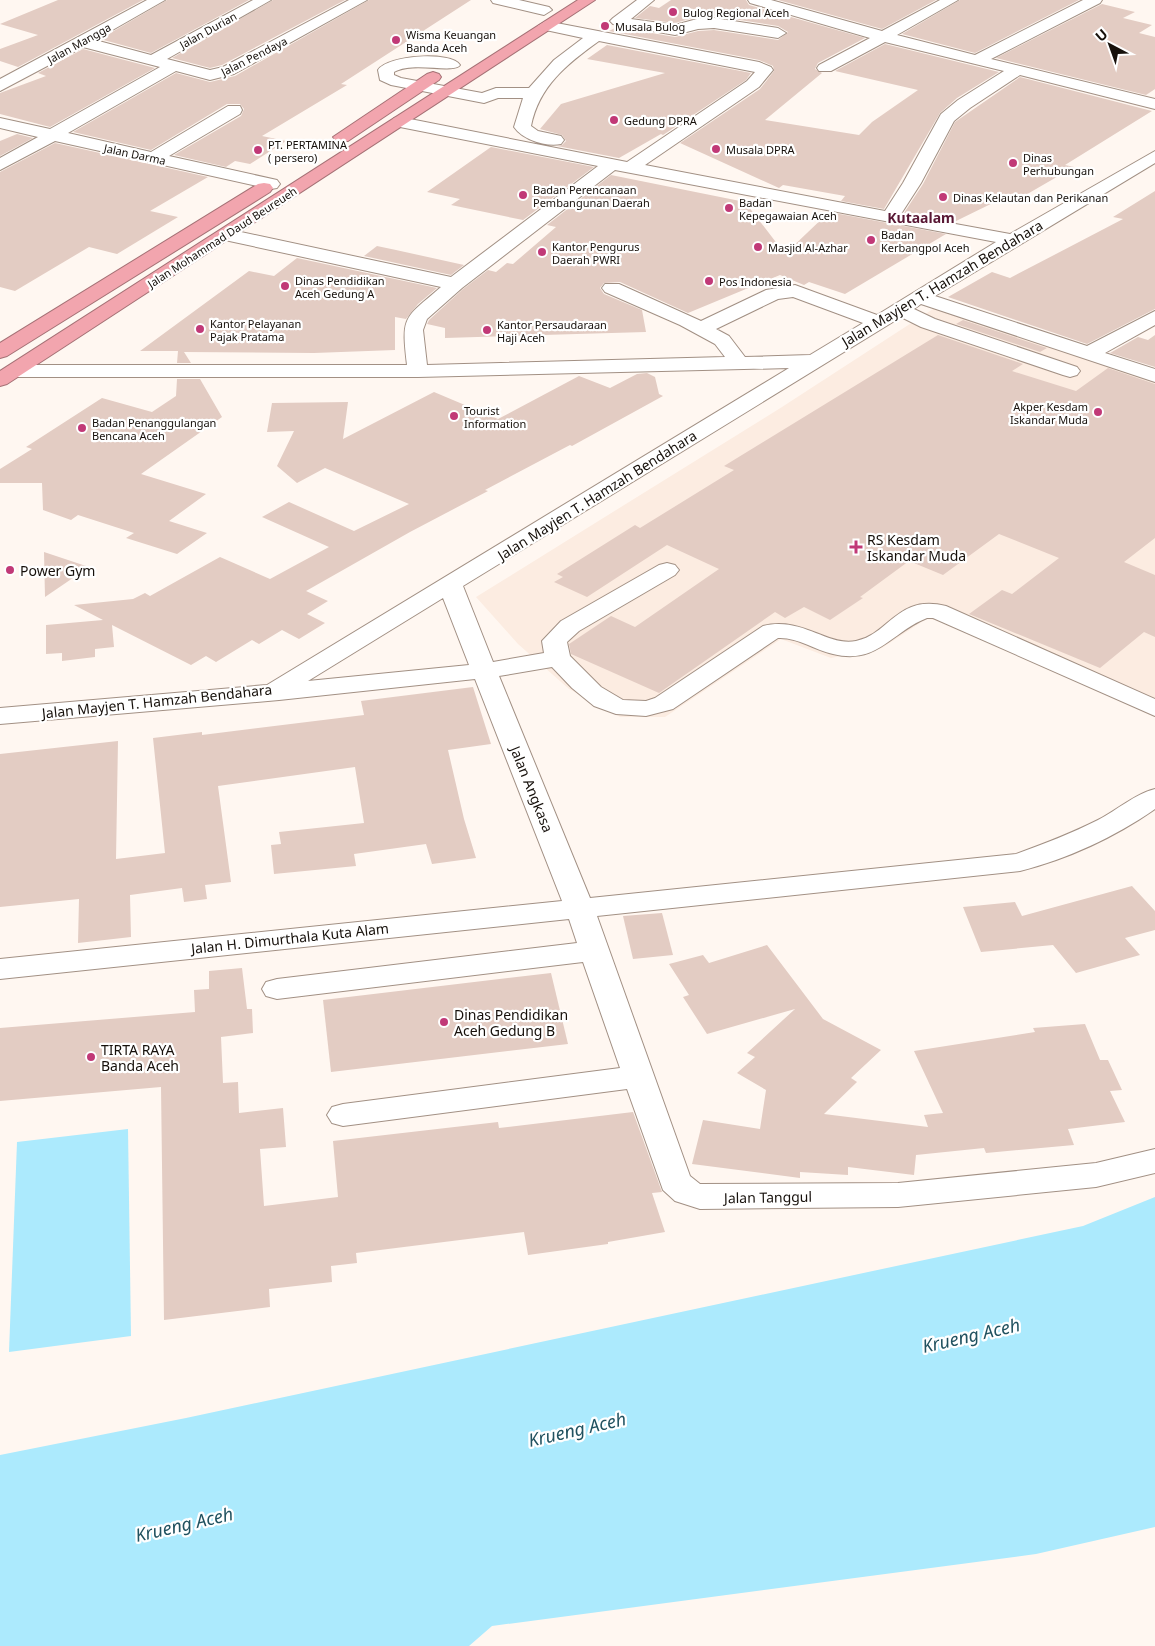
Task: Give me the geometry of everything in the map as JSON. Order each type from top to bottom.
[{"type":"highway","name":"Jalan Mohammad Daud Beureueh","points":[[7,375],[400,122],[564,6],[594,12]]},
{"type":"highway","name":"Jalan Mohammad Daud Beureueh","points":[[502,35],[545,18]]},
{"type":"highway","points":[[328,146],[468,55]]},
{"type":"highway","name":"Jalan Mohammad Daud Beureueh","points":[[0,352],[288,173]]},
{"type":"street","name":"Jalan Mangga","points":[[0,86],[158,0]]},
{"type":"street","name":"Jalan Durian","points":[[152,61],[264,0]]},
{"type":"street","name":"Jalan Pendaya","points":[[83,42],[172,67],[210,75],[222,74],[360,0]]},
{"type":"street","points":[[418,371],[412,330],[414,323],[455,284],[621,166],[645,158],[753,84],[765,70],[753,65],[595,36],[498,0]]},
{"type":"street","points":[[618,21],[647,0]]},
{"type":"street","points":[[759,0],[885,36],[1155,104]]},
{"type":"street","points":[[826,68],[951,0]]},
{"type":"street","points":[[977,60],[1095,0]]},
{"type":"street","points":[[594,12],[618,21],[664,29],[714,23],[778,32]]},
{"type":"street","points":[[595,36],[556,65],[533,93],[523,113],[522,127],[532,135],[645,158]]},
{"type":"street","points":[[452,65],[407,61],[386,70],[386,77],[390,80],[417,87],[484,98],[496,93],[533,93]]},
{"type":"street","points":[[7,64],[29,71]]},
{"type":"street","points":[[0,165],[172,67]]},
{"type":"street","points":[[889,218],[912,183],[947,118],[964,104],[1017,70]]},
{"type":"street","points":[[484,98],[483,103],[501,111],[523,113]]},
{"type":"street","points":[[153,158],[234,110]]},
{"type":"street","points":[[400,122],[889,218],[1014,240]]},
{"type":"street","name":"Jalan Darma","points":[[0,123],[50,136],[271,184]]},
{"type":"street","name":"Jalan Mayjen T. Hamzah Bendahara","points":[[0,716],[273,692],[919,297],[1155,156]]},
{"type":"street","points":[[227,234],[455,284]]},
{"type":"street","points":[[612,288],[702,328],[722,340],[739,362]]},
{"type":"street","points":[[702,328],[772,294],[795,290],[879,322]]},
{"type":"street","points":[[919,297],[1155,376]]},
{"type":"street","points":[[900,309],[928,323],[1070,371]]},
{"type":"street","points":[[1088,354],[1151,323]]},
{"type":"street","points":[[7,375],[418,371],[814,361]]},
{"type":"street","points":[[667,570],[570,626],[554,641],[558,658],[582,685],[624,710],[646,710],[664,704],[772,631],[783,629],[835,648],[856,648],[876,642],[917,611],[926,609],[937,611],[1031,651],[1155,708]]},
{"type":"street","name":"Jalan Angkasa","points":[[450,585],[579,907]]},
{"type":"street","points":[[273,692],[484,671],[558,658]]},
{"type":"street","name":"Jalan H. Dimurthala Kuta Alam","points":[[0,969],[1020,862],[1074,843],[1130,814],[1155,796]]},
{"type":"street","name":"Jalan Tanggul","points":[[579,907],[675,1181],[682,1190],[692,1196],[712,1198],[898,1195],[1096,1175],[1155,1161]]},
{"type":"street","points":[[277,988],[595,951]]},
{"type":"street","points":[[343,1115],[639,1076]]},
{"type":"shaded area","name":"RS Kesdam Iskandar Muda","points":[[936,307],[1155,380],[1155,717],[945,621],[926,619],[882,648],[831,658],[781,639],[665,717],[620,717],[569,689],[518,644],[476,597],[782,407]]},
{"type":"water","points":[[128,1129],[131,1336],[9,1352],[17,1142]]},
{"type":"water","name":"Krueng Aceh","points":[[1155,1197],[1155,1527],[1036,1554],[492,1626],[469,1646],[0,1646],[0,1455],[186,1418],[1083,1226]]},
{"type":"building","points":[[58,0],[143,0],[18,67],[0,61],[0,49],[38,35],[0,24]]},
{"type":"building","points":[[167,0],[249,0],[151,53],[100,39]]},
{"type":"building","points":[[273,0],[345,0],[222,65],[210,68],[172,58]]},
{"type":"building","points":[[369,0],[471,0],[341,84],[347,85],[262,136],[286,141],[250,164],[235,161],[226,167],[174,155],[241,116],[244,109],[240,104],[227,104],[151,150],[73,132],[176,73],[210,82],[235,76]]},
{"type":"building","points":[[671,0],[746,0],[749,5],[865,38],[818,63],[815,69],[822,73],[765,120],[859,135],[872,122],[918,90],[835,71],[885,44],[999,72],[957,98],[940,113],[884,209],[841,201],[845,196],[783,185],[779,188],[680,143],[760,89],[774,71],[773,66],[759,60],[609,31],[617,27],[675,37],[698,31],[714,30],[778,40],[788,32],[778,26],[714,16],[697,17],[675,23],[635,18],[650,6],[659,8]]},
{"type":"building","points":[[778,0],[936,0],[882,29]]},
{"type":"building","points":[[960,0],[1079,0],[975,53],[902,34]]},
{"type":"building","points":[[1102,4],[1135,12],[1123,18],[1152,25],[1139,33],[1155,37],[1155,89],[1146,95],[996,58]]},
{"type":"building","points":[[607,45],[751,73],[746,80],[663,135],[661,134],[619,158],[557,146],[562,145],[566,141],[562,135],[540,129],[561,104],[665,73],[587,59]]},
{"type":"building","points":[[83,49],[155,68],[50,127],[0,114],[0,93],[46,76],[38,73]]},
{"type":"building","points":[[1020,77],[1152,111],[1065,165],[1074,167],[1017,200],[1005,197],[954,222],[904,213],[923,184],[955,122]]},
{"type":"building","points":[[17,134],[33,138],[0,156],[0,141]]},
{"type":"building","points":[[55,143],[208,177],[150,211],[178,217],[117,254],[89,247],[15,291],[0,287],[0,172]]},
{"type":"building","points":[[491,147],[594,167],[523,220],[451,205],[460,199],[427,192]]},
{"type":"building","points":[[611,175],[745,202],[785,254],[829,212],[946,234],[845,294],[809,282],[804,285],[780,275],[688,313],[620,282],[604,283],[600,288],[604,294],[642,310],[646,332],[445,338],[445,328],[427,324],[463,289],[488,270],[496,272],[507,263],[513,264],[556,227],[547,225]]},
{"type":"building","points":[[1155,191],[1155,309],[1087,344],[948,297],[992,272],[1010,278],[1123,219],[1113,217]]},
{"type":"building","points":[[377,246],[464,265],[451,275],[364,256]]},
{"type":"building","points":[[297,258],[437,288],[418,304],[406,319],[395,317],[395,350],[314,353],[184,352],[191,363],[177,363],[178,351],[140,351],[249,271],[274,276]]},
{"type":"building","points":[[963,320],[1047,348],[1040,352],[956,324]]},
{"type":"building","name":"RS Kesdam Iskandar Muda","points":[[938,335],[1023,364],[1012,371],[1076,391],[1108,368],[1155,384],[1155,538],[1124,562],[1155,575],[1155,637],[1144,632],[1100,668],[969,614],[1002,590],[1012,594],[1059,558],[999,534],[943,575],[909,561],[860,597],[863,598],[830,620],[804,607],[785,618],[775,612],[659,693],[571,654],[569,644],[611,616],[635,627],[719,569],[667,545],[587,597],[554,582],[563,577],[557,574],[635,525],[640,528],[734,470],[724,466]]},
{"type":"building","points":[[1155,335],[1155,367],[1110,353],[1138,337],[1148,340]]},
{"type":"building","points":[[647,373],[655,377],[659,394],[663,396],[572,446],[570,445],[485,490],[488,491],[410,532],[306,591],[328,601],[307,614],[325,623],[299,639],[282,630],[259,644],[252,640],[216,662],[206,656],[191,665],[112,625],[114,647],[95,649],[95,657],[62,661],[62,653],[46,654],[46,625],[103,620],[74,605],[133,599],[145,593],[150,596],[220,557],[270,579],[329,547],[262,517],[289,502],[354,531],[409,504],[325,468],[297,483],[277,466],[294,431],[267,432],[272,403],[348,402],[343,439],[434,392],[498,419],[579,376],[610,388],[637,374]]},
{"type":"building","points":[[177,379],[200,379],[222,417],[141,474],[206,494],[169,521],[207,533],[177,554],[126,538],[134,533],[78,515],[71,520],[43,510],[42,483],[0,483],[0,469],[32,449],[26,447],[102,398],[152,412],[176,396]]},
{"type":"building","points":[[44,552],[89,567],[45,597]]},
{"type":"building","points":[[473,687],[491,744],[448,750],[464,819],[476,858],[432,864],[426,844],[354,854],[356,866],[274,874],[271,845],[281,844],[279,832],[364,823],[355,767],[218,786],[231,882],[205,885],[207,899],[184,902],[182,888],[130,895],[131,937],[78,943],[79,899],[0,907],[0,754],[118,741],[116,859],[165,853],[153,738],[202,732],[202,735],[364,715],[361,701]]},
{"type":"building","points":[[1132,886],[1155,911],[1155,930],[1125,938],[1140,955],[1076,973],[1053,945],[981,952],[963,907],[1015,902],[1022,916]]},
{"type":"building","points":[[662,913],[673,955],[633,959],[623,916]]},
{"type":"building","points":[[767,945],[823,1019],[881,1050],[851,1078],[857,1082],[824,1114],[928,1127],[924,1115],[943,1113],[914,1051],[1035,1032],[1033,1028],[1085,1024],[1100,1060],[1108,1060],[1122,1090],[1110,1091],[1125,1122],[1068,1129],[1074,1145],[986,1153],[984,1148],[916,1155],[914,1175],[848,1167],[848,1175],[800,1172],[800,1178],[692,1164],[703,1120],[760,1129],[766,1090],[737,1073],[755,1057],[747,1053],[795,1009],[707,1034],[683,997],[689,995],[669,964],[703,955],[709,963]]},
{"type":"building","points":[[242,968],[247,1009],[252,1009],[253,1033],[221,1037],[223,1083],[238,1082],[239,1113],[283,1108],[286,1147],[260,1149],[264,1206],[338,1197],[333,1141],[498,1122],[499,1128],[633,1112],[662,1192],[652,1193],[665,1232],[608,1242],[608,1244],[528,1255],[524,1232],[356,1253],[357,1263],[331,1266],[332,1282],[269,1289],[270,1307],[164,1320],[161,1087],[0,1101],[0,1028],[195,1012],[194,990],[209,989],[209,971]]},
{"type":"building","name":"Dinas Pendidikan Aceh Gedung B","points":[[551,973],[568,1044],[331,1072],[323,1000]]},
{"type":"place","name":"Bulog Regional Aceh","points":[[673,12]]},
{"type":"place","name":"Musala Bulog","points":[[605,26]]},
{"type":"place","name":"Wisma Keuangan Banda Aceh","points":[[396,40]]},
{"type":"place","name":"Gedung DPRA","points":[[614,120]]},
{"type":"place","name":"Musala DPRA","points":[[716,149]]},
{"type":"place","name":"PT. PERTAMINA ( persero)","points":[[258,150]]},
{"type":"place","name":"Dinas Perhubungan","points":[[1013,163]]},
{"type":"place","name":"Badan Perencanaan Pembangunan Daerah","points":[[523,195]]},
{"type":"place","name":"Dinas Kelautan dan Perikanan","points":[[943,197]]},
{"type":"place","name":"Badan Kepegawaian Aceh","points":[[729,208]]},
{"type":"place","name":"Badan Kerbangpol Aceh","points":[[871,240]]},
{"type":"place","name":"Masjid Al-Azhar","points":[[758,247]]},
{"type":"place","name":"Kantor Pengurus Daerah PWRI","points":[[542,252]]},
{"type":"place","name":"Pos Indonesia","points":[[709,281]]},
{"type":"place","name":"Dinas Pendidikan Aceh Gedung A","points":[[285,286]]},
{"type":"place","name":"Kantor Pelayanan Pajak Pratama","points":[[200,329]]},
{"type":"place","name":"Kantor Persaudaraan Haji Aceh","points":[[487,330]]},
{"type":"place","name":"Akper Kesdam Iskandar Muda","points":[[1098,412]]},
{"type":"place","name":"Tourist Information","points":[[454,416]]},
{"type":"place","name":"Badan Penanggulangan Bencana Aceh","points":[[82,428]]},
{"type":"place","name":"RS Kesdam Iskandar Muda","points":[[856,547]]},
{"type":"place","name":"Power Gym","points":[[10,570]]},
{"type":"place","name":"Dinas Pendidikan Aceh Gedung B","points":[[444,1022]]},
{"type":"place","name":"TIRTA RAYA Banda Aceh","points":[[91,1057]]},
{"type":"district","name":"Kutaalam","points":[[921,217]]}]
